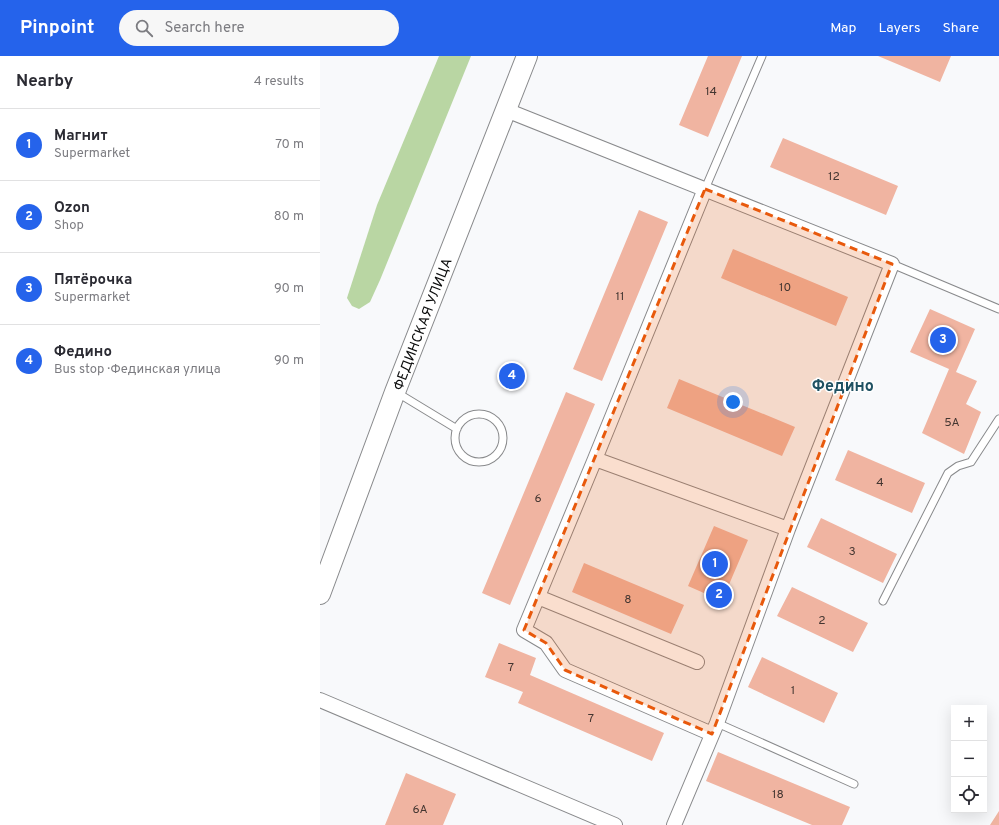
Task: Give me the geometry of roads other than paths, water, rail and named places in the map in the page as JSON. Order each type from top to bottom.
[{"type":"street","name":"ФЕДИНСКАЯ УЛИЦА","points":[[320,594],[395,392],[527,56]]},
{"type":"street","points":[[506,110],[892,264],[788,529],[715,729],[674,825]]},
{"type":"street","points":[[705,189],[524,630],[546,643],[565,670],[715,729]]},
{"type":"street","points":[[595,459],[788,529]]},
{"type":"street","points":[[538,597],[697,662]]},
{"type":"street","points":[[320,700],[615,825]]},
{"type":"lane","points":[[705,189],[762,56]]},
{"type":"lane","points":[[892,264],[999,309]]},
{"type":"lane","points":[[395,392],[457,429]]},
{"type":"lane","points":[[482,414],[490,417],[496,422],[503,435],[502,443],[494,457],[480,462],[472,461],[459,452],[455,436],[457,429],[461,422],[467,417],[482,414]]},
{"type":"lane","points":[[883,601],[948,473],[958,466],[971,462],[999,419]]},
{"type":"lane","points":[[715,729],[854,784]]},
{"type":"place","name":"Пятёрочка","points":[[943,340]]},
{"type":"place","name":"Федино","points":[[512,376]]},
{"type":"place","name":"Магнит","points":[[715,564]]},
{"type":"place","name":"Ozon","points":[[719,595]]},
{"type":"district","name":"Федино","points":[[843,385]]}]
